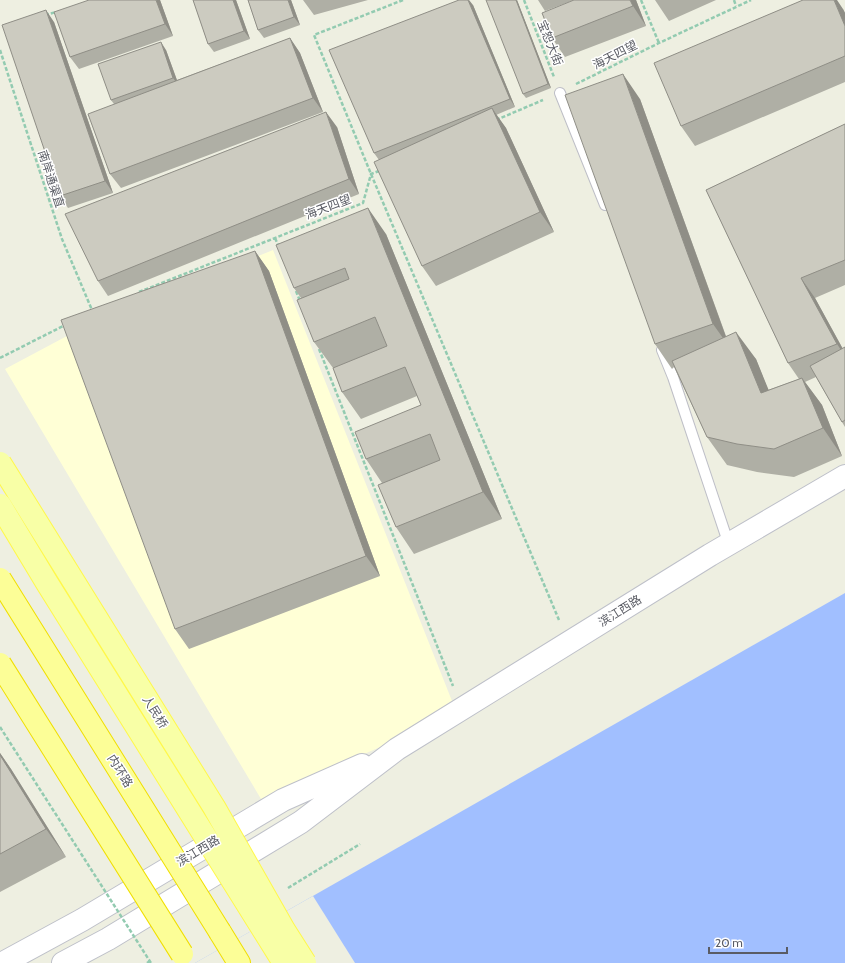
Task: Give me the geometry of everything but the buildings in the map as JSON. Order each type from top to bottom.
[{"type":"highway","name":"内环路","points":[[0,579],[239,963]]},
{"type":"highway","points":[[0,664],[187,963]]},
{"type":"main road","name":"人民桥","points":[[0,463],[214,807],[284,930],[305,963]]},
{"type":"main road","name":"滨江西路","points":[[63,963],[108,939],[301,822],[398,749],[729,545],[845,476]]},
{"type":"main road","name":"人民桥","points":[[0,505],[55,596],[284,963]]},
{"type":"main road","name":"滨江西路","points":[[3,963],[82,920],[283,800],[398,749]]},
{"type":"lane","points":[[560,93],[609,216]]},
{"type":"lane","points":[[659,340],[673,377],[729,545]]},
{"type":"path","points":[[402,0],[314,35],[569,643]]},
{"type":"path","name":"宝恕大街","points":[[524,0],[560,93]]},
{"type":"path","points":[[641,0],[659,43]]},
{"type":"path","points":[[734,0],[736,6]]},
{"type":"path","name":"海天四望","points":[[494,121],[560,93],[659,43],[750,0]]},
{"type":"path","points":[[38,17],[61,11]]},
{"type":"path","name":"南岸通渠直","points":[[0,50],[62,239],[92,311],[86,314]]},
{"type":"path","points":[[371,174],[385,168]]},
{"type":"path","name":"海天四望","points":[[136,293],[363,203],[371,174]]},
{"type":"path","points":[[275,238],[281,252]]},
{"type":"path","points":[[296,289],[302,304]]},
{"type":"path","points":[[0,358],[66,324]]},
{"type":"path","points":[[319,348],[462,709]]},
{"type":"path","points":[[0,727],[149,962]]},
{"type":"path","points":[[286,889],[360,844]]},
{"type":"shaded area","points":[[273,250],[454,706],[394,741],[261,799],[5,369],[82,328]]},
{"type":"water","points":[[845,593],[845,963],[195,963]]},
{"type":"pier","points":[[313,896],[355,963],[195,963]]}]
